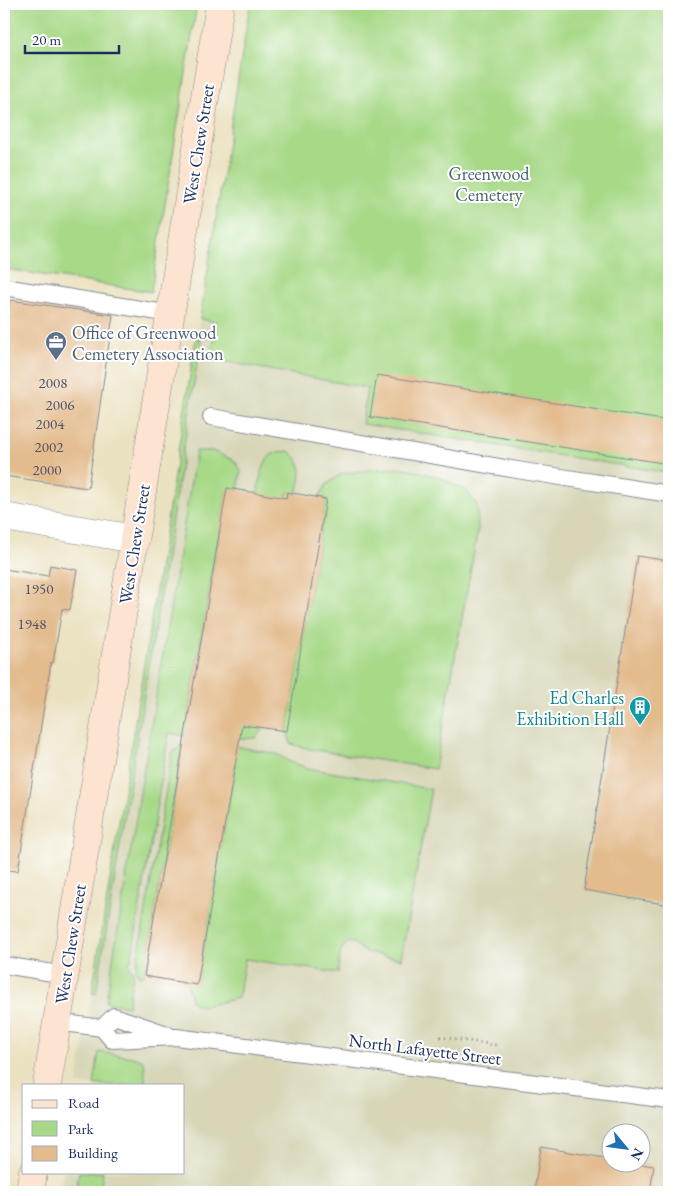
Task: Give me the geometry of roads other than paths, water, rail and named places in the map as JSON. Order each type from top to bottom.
[{"type":"street","name":"West Chew Street","points":[[48,1084],[220,4]]},
{"type":"street","points":[[4,517],[135,539]]},
{"type":"street","points":[[30,1192],[33,1174]]},
{"type":"lane","points":[[4,287],[171,314]]},
{"type":"lane","points":[[211,417],[669,494]]},
{"type":"lane","points":[[4,966],[65,975]]},
{"type":"lane","name":"North Lafayette Street","points":[[58,1022],[102,1028],[114,1016],[176,1037],[669,1100]]},
{"type":"place","name":"Office of Greenwood Cemetery Association","points":[[56,361]]},
{"type":"place","name":"Ed Charles Exhibition Hall","points":[[640,726]]},
{"type":"park label","name":"Greenwood Cemetery","points":[[489,183]]}]
